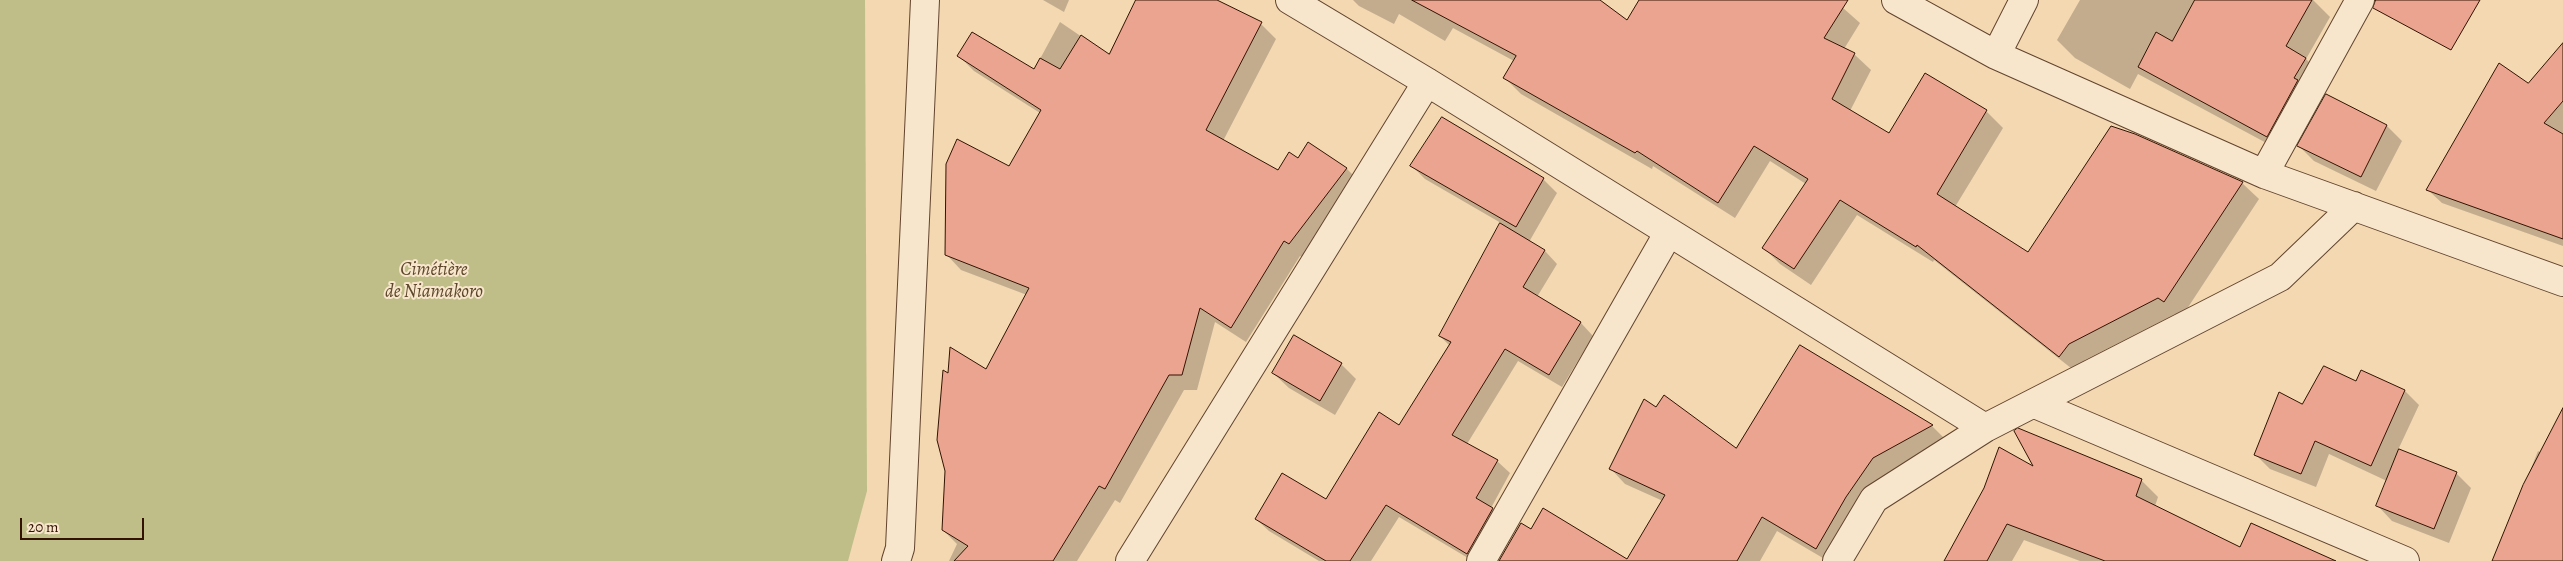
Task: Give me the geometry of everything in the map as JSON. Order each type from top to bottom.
[{"type":"street","points":[[896,561],[900,548],[925,0]]},
{"type":"street","points":[[1290,0],[1427,82],[1985,428]]},
{"type":"street","points":[[1896,0],[1996,55],[2264,174],[2559,274]]},
{"type":"street","points":[[1996,55],[2024,0]]},
{"type":"street","points":[[2264,174],[2360,0]]},
{"type":"street","points":[[1130,561],[1427,82]]},
{"type":"street","points":[[1837,561],[1874,499],[1985,428],[2280,277],[2354,206]]},
{"type":"street","points":[[1481,561],[1669,232]]},
{"type":"street","points":[[2035,404],[2405,561]]},
{"type":"green space","name":"Cimétière de Niamakoro","points":[[0,0],[865,0],[867,491],[848,561],[0,561]]},
{"type":"building","points":[[1136,0],[1217,0],[1262,22],[1206,130],[1278,170],[1289,152],[1298,158],[1308,142],[1347,168],[1289,244],[1284,241],[1231,328],[1200,308],[1182,375],[1169,375],[1105,489],[1099,486],[1053,561],[954,561],[968,546],[942,530],[945,471],[937,440],[943,370],[948,373],[950,347],[986,369],[1029,288],[945,255],[946,164],[957,139],[1009,166],[1041,110],[957,56],[972,32],[1034,69],[1040,58],[1060,69],[1081,35],[1109,54]]},
{"type":"building","points":[[1412,0],[1600,0],[1627,20],[1639,0],[1848,0],[1824,38],[1855,53],[1832,99],[1889,133],[1925,73],[1987,110],[1937,194],[2028,252],[2111,126],[2135,134],[2243,182],[2164,302],[2158,298],[2069,344],[2059,357],[1917,245],[1916,247],[1840,200],[1794,269],[1762,248],[1808,179],[1754,146],[1718,203],[1637,151],[1635,153],[1503,78],[1516,56]]},
{"type":"building","points":[[2195,0],[2312,0],[2286,46],[2306,58],[2294,78],[2298,80],[2267,137],[2138,67],[2156,32],[2172,41]]},
{"type":"building","points":[[2376,0],[2480,0],[2451,50],[2373,8]]},
{"type":"building","points":[[2563,43],[2563,101],[2544,123],[2563,134],[2563,239],[2426,190],[2499,63],[2528,83]]},
{"type":"building","points":[[2326,94],[2387,125],[2361,177],[2297,146]]},
{"type":"building","points":[[1442,117],[1544,178],[1516,227],[1410,166]]},
{"type":"building","points":[[1500,223],[1545,250],[1523,287],[1581,322],[1549,375],[1505,349],[1452,435],[1498,460],[1476,498],[1493,508],[1467,554],[1386,505],[1350,561],[1326,561],[1255,519],[1282,473],[1326,499],[1379,412],[1399,425],[1451,342],[1439,336]]},
{"type":"building","points":[[1294,335],[1342,363],[1320,401],[1272,373]]},
{"type":"building","points":[[1800,345],[1933,425],[1873,458],[1846,497],[1816,549],[1762,517],[1737,561],[1499,561],[1521,523],[1531,529],[1543,508],[1627,559],[1665,495],[1609,469],[1644,399],[1656,407],[1664,395],[1736,448]]},
{"type":"building","points":[[2324,366],[2356,381],[2361,370],[2405,390],[2371,466],[2315,441],[2301,474],[2254,455],[2279,392],[2302,404]]},
{"type":"building","points":[[2563,408],[2563,561],[2492,561],[2523,485]]},
{"type":"building","points":[[2018,428],[2142,479],[2136,496],[2240,547],[2251,523],[2336,561],[2105,561],[2007,524],[1987,561],[1944,561],[1984,488],[1999,447],[2033,466],[2014,431]]},
{"type":"building","points":[[2399,449],[2457,472],[2434,529],[2376,506]]}]
